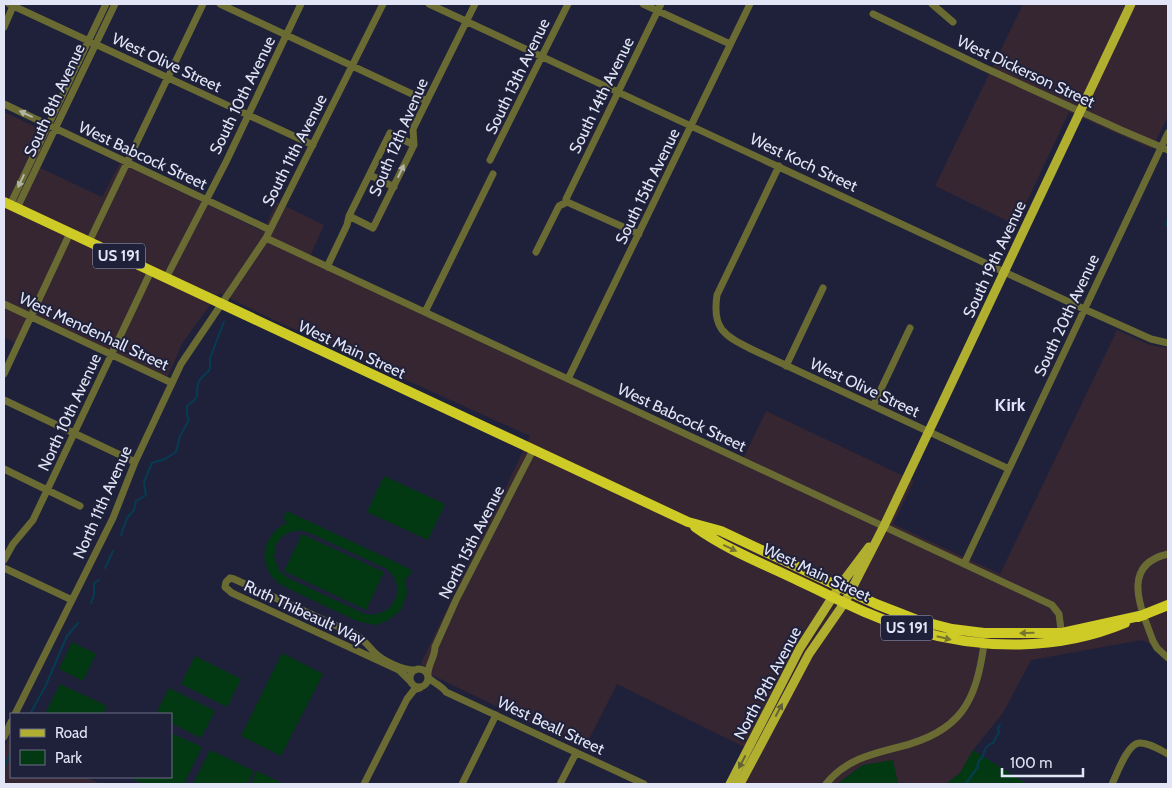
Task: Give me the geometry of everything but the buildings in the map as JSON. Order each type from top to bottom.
[{"type":"highway","name":"West Main Street","points":[[10,205],[688,522],[721,532],[850,592],[916,620],[952,629],[984,633],[1062,637]]},
{"type":"highway","name":"West Main Street","points":[[688,522],[716,542],[833,597],[913,630],[950,639],[984,644],[1010,644],[1062,637],[1109,629],[1168,605]]},
{"type":"main road","name":"South 19th Avenue","points":[[845,602],[884,526],[1131,4]]},
{"type":"main road","name":"South 19th Avenue","points":[[833,597],[884,526]]},
{"type":"main road","name":"North 19th Avenue","points":[[730,784],[800,648],[833,597]]},
{"type":"main road","name":"North 19th Avenue","points":[[740,784],[809,654],[845,602]]},
{"type":"street","name":"West Olive Street","points":[[12,4],[313,145]]},
{"type":"street","points":[[4,27],[12,4]]},
{"type":"street","name":"South 8th Avenue","points":[[10,205],[106,4]]},
{"type":"street","name":"South 8th Avenue","points":[[10,205],[56,129],[115,4]]},
{"type":"street","points":[[89,242],[203,4]]},
{"type":"street","points":[[220,4],[427,101]]},
{"type":"street","name":"South 10th Avenue","points":[[166,278],[248,115],[301,4]]},
{"type":"street","name":"South 11th Avenue","points":[[221,304],[266,238],[383,4]]},
{"type":"street","name":"West Koch Street","points":[[429,4],[1084,309],[1151,339],[1168,343]]},
{"type":"street","name":"South 12th Avenue","points":[[349,216],[373,228],[414,145],[413,129],[475,4]]},
{"type":"street","name":"South 13th Avenue","points":[[490,160],[568,4]]},
{"type":"street","points":[[643,4],[659,7],[730,44]]},
{"type":"street","name":"South 15th Avenue","points":[[568,379],[750,4]]},
{"type":"street","points":[[932,4],[953,22]]},
{"type":"street","name":"South 14th Avenue","points":[[566,199],[659,7]]},
{"type":"street","name":"West Dickerson Street","points":[[873,14],[1080,112],[1165,149]]},
{"type":"street","name":"West Babcock Street","points":[[4,104],[270,230]]},
{"type":"street","name":"South 20th Avenue","points":[[964,564],[1084,309],[1165,149],[1168,133]]},
{"type":"street","points":[[327,267],[347,225],[349,216],[390,134],[414,145]]},
{"type":"street","name":"West Olive Street","points":[[779,166],[717,296],[714,311],[723,332],[735,341],[786,366],[1009,469]]},
{"type":"street","points":[[425,312],[492,174]]},
{"type":"street","points":[[370,175],[394,187]]},
{"type":"street","points":[[536,252],[559,206],[566,202],[639,234]]},
{"type":"street","points":[[4,374],[70,233]]},
{"type":"street","name":"West Babcock Street","points":[[266,238],[1052,605],[1059,614],[1062,637]]},
{"type":"street","name":"North 10th Avenue","points":[[4,560],[15,542],[29,527],[48,490],[151,271]]},
{"type":"street","points":[[786,366],[823,288]]},
{"type":"street","name":"West Mendenhall Street","points":[[4,304],[172,383]]},
{"type":"street","name":"North 11th Avenue","points":[[16,713],[113,518],[135,462],[172,383],[189,350],[221,304]]},
{"type":"street","points":[[873,406],[910,328]]},
{"type":"street","points":[[4,400],[135,462]]},
{"type":"street","name":"North 15th Avenue","points":[[428,676],[428,668],[435,652],[435,647],[456,600],[533,450]]},
{"type":"street","points":[[4,469],[80,506]]},
{"type":"street","points":[[1168,554],[1153,560],[1143,569],[1139,577],[1137,593],[1157,648],[1168,658]]},
{"type":"street","points":[[4,568],[72,600]]},
{"type":"street","name":"Ruth Thibeault Way","points":[[410,681],[398,670],[232,593],[225,586],[226,582],[230,578],[234,578],[362,638],[381,657],[407,669],[416,669]]},
{"type":"street","points":[[826,784],[841,769],[854,760],[875,752],[933,736],[954,721],[965,707],[975,689],[984,644]]},
{"type":"street","name":"North 15th Avenue","points":[[416,669],[425,661],[431,650],[435,647]]},
{"type":"street","points":[[364,784],[404,704],[414,690],[428,682],[428,676],[424,671],[416,669],[410,674],[404,704]]},
{"type":"street","name":"West Beall Street","points":[[428,676],[433,683],[443,688],[446,692]]},
{"type":"street","points":[[410,681],[414,687],[422,687]]},
{"type":"street","name":"West Beall Street","points":[[422,687],[446,692],[644,784]]},
{"type":"street","points":[[462,784],[496,716]]},
{"type":"street","points":[[4,737],[10,724]]},
{"type":"street","points":[[1112,784],[1130,747],[1138,743],[1147,744],[1168,754]]},
{"type":"street","points":[[560,784],[576,753]]},
{"type":"shaded area","points":[[1023,4],[1168,4],[1168,116],[1152,149],[1069,112],[1016,225],[935,186]]},
{"type":"shaded area","points":[[4,112],[53,135],[38,167],[102,197],[120,163],[260,230],[268,221],[277,202],[324,225],[308,261],[741,463],[766,411],[914,481],[893,524],[1000,574],[1117,330],[1150,345],[1168,348],[1168,652],[1142,640],[1031,660],[1003,713],[973,750],[960,773],[946,784],[898,784],[893,761],[863,765],[837,784],[734,784],[752,751],[617,684],[584,749],[428,673],[421,663],[530,436],[276,321],[219,293],[183,342],[166,380],[31,317],[18,344],[4,337]]},
{"type":"shaded area","points":[[8,739],[10,740],[10,778],[87,778],[101,784],[4,784],[4,748]]},
{"type":"green space","points":[[384,476],[445,504],[428,540],[367,512]]},
{"type":"green space","points":[[287,511],[412,570],[408,578],[405,577],[407,593],[401,610],[387,621],[375,625],[357,621],[285,587],[269,572],[265,554],[271,536],[278,528],[288,522],[283,520]],"holes":[[[299,530],[310,533],[387,569],[394,577],[397,585],[395,600],[390,607],[383,612],[365,614],[288,578],[279,571],[274,556],[276,544],[287,533]]]},
{"type":"green space","points":[[302,534],[384,572],[366,610],[284,571]]},
{"type":"green space","points":[[72,642],[96,654],[83,681],[59,669]]},
{"type":"green space","points":[[282,653],[323,674],[281,756],[241,736]]},
{"type":"green space","points":[[195,656],[241,679],[227,707],[181,684]]},
{"type":"green space","points":[[60,684],[107,706],[104,713],[46,713]]},
{"type":"green space","points":[[169,688],[215,711],[201,738],[172,724],[172,713],[156,713]]},
{"type":"green space","points":[[172,733],[202,747],[184,784],[144,784],[130,778],[172,778]]},
{"type":"green space","points":[[210,750],[254,771],[247,784],[193,784]]},
{"type":"green space","points":[[973,750],[1027,784],[946,784],[960,773]]},
{"type":"green space","points":[[893,760],[898,784],[837,784],[863,765]]},
{"type":"green space","points":[[257,771],[284,784],[251,784]]},
{"type":"waterway","points":[[1167,225],[1168,218]]},
{"type":"waterway","points":[[121,535],[127,518],[134,510],[136,501],[146,495],[144,482],[152,463],[165,459],[176,452],[180,436],[189,420],[187,406],[197,397],[199,381],[210,369],[210,358],[224,322]]},
{"type":"waterway","points":[[105,568],[113,551]]},
{"type":"waterway","points":[[91,603],[94,595],[94,583],[99,580]]},
{"type":"waterway","points":[[31,713],[45,687],[67,636],[78,623]]},
{"type":"waterway","points":[[965,784],[978,767],[986,747],[994,742],[999,733],[998,728],[1000,725]]},
{"type":"waterway","points":[[4,768],[10,755]]},
{"type":"district","name":"Kirk","points":[[1010,405]]}]
